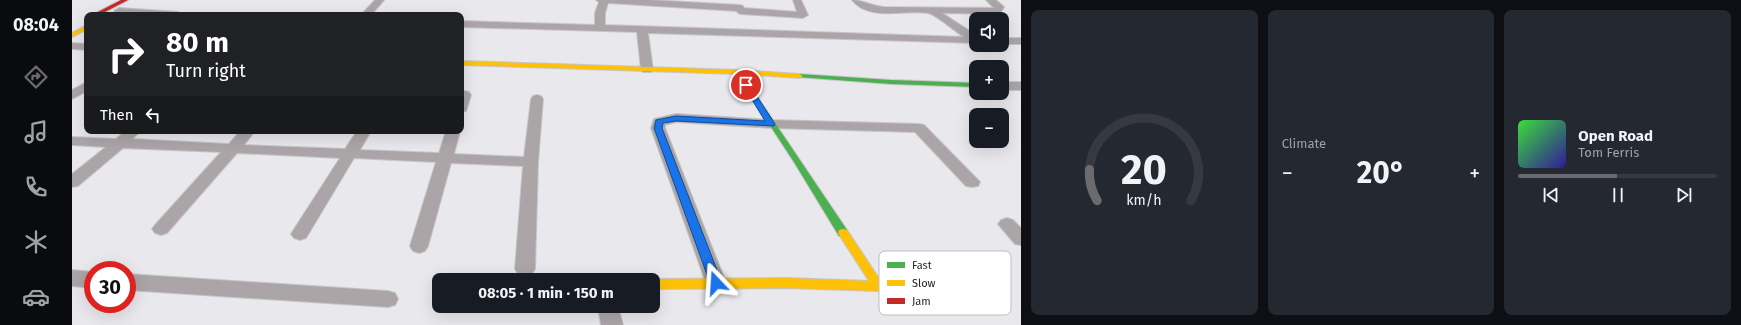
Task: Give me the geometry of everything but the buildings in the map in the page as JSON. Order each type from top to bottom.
[{"type":"street","points":[[369,12],[380,0]]},
{"type":"street","points":[[600,0],[969,39]]},
{"type":"street","points":[[600,28],[600,13],[604,0]]},
{"type":"street","points":[[464,24],[642,29],[743,16],[803,15],[797,0]]},
{"type":"street","points":[[856,0],[862,6],[869,9],[932,11],[997,11],[994,3]]},
{"type":"street","points":[[116,12],[129,2]]},
{"type":"street","points":[[103,12],[129,2]]},
{"type":"street","points":[[932,11],[969,35]]},
{"type":"street","points":[[72,27],[84,21]]},
{"type":"street","points":[[72,35],[84,29]]},
{"type":"street","points":[[642,29],[647,70]]},
{"type":"street","points":[[1009,41],[1021,41]]},
{"type":"street","points":[[72,46],[84,47]]},
{"type":"street","points":[[464,63],[738,72],[969,85]]},
{"type":"street","points":[[660,284],[786,283],[878,286],[738,72]]},
{"type":"street","points":[[1009,86],[1021,86]]},
{"type":"street","points":[[72,96],[84,88]]},
{"type":"street","points":[[525,269],[531,162],[537,99]]},
{"type":"street","points":[[716,283],[658,128],[659,122],[676,118],[771,124],[919,128],[972,182]]},
{"type":"street","points":[[72,182],[130,134]]},
{"type":"street","points":[[161,229],[245,134]]},
{"type":"street","points":[[300,234],[362,134]]},
{"type":"street","points":[[419,246],[453,134]]},
{"type":"street","points":[[72,141],[531,162]]},
{"type":"street","points":[[1007,224],[1021,239]]},
{"type":"street","points":[[72,278],[84,279]]},
{"type":"street","points":[[136,283],[388,299]]},
{"type":"street","points":[[609,313],[612,325]]},
{"type":"traffic: fast","points":[[738,72],[843,233]]},
{"type":"traffic: fast","points":[[799,76],[891,82],[969,85]]},
{"type":"traffic: slow","points":[[72,35],[84,29]]},
{"type":"traffic: slow","points":[[464,63],[738,72],[799,76]]},
{"type":"traffic: slow","points":[[660,284],[786,283],[878,286],[843,233]]},
{"type":"traffic: jam","points":[[101,12],[125,0]]},
{"type":"route","points":[[716,283],[658,128],[659,122],[666,119],[676,118],[771,124],[746,85]]}]
